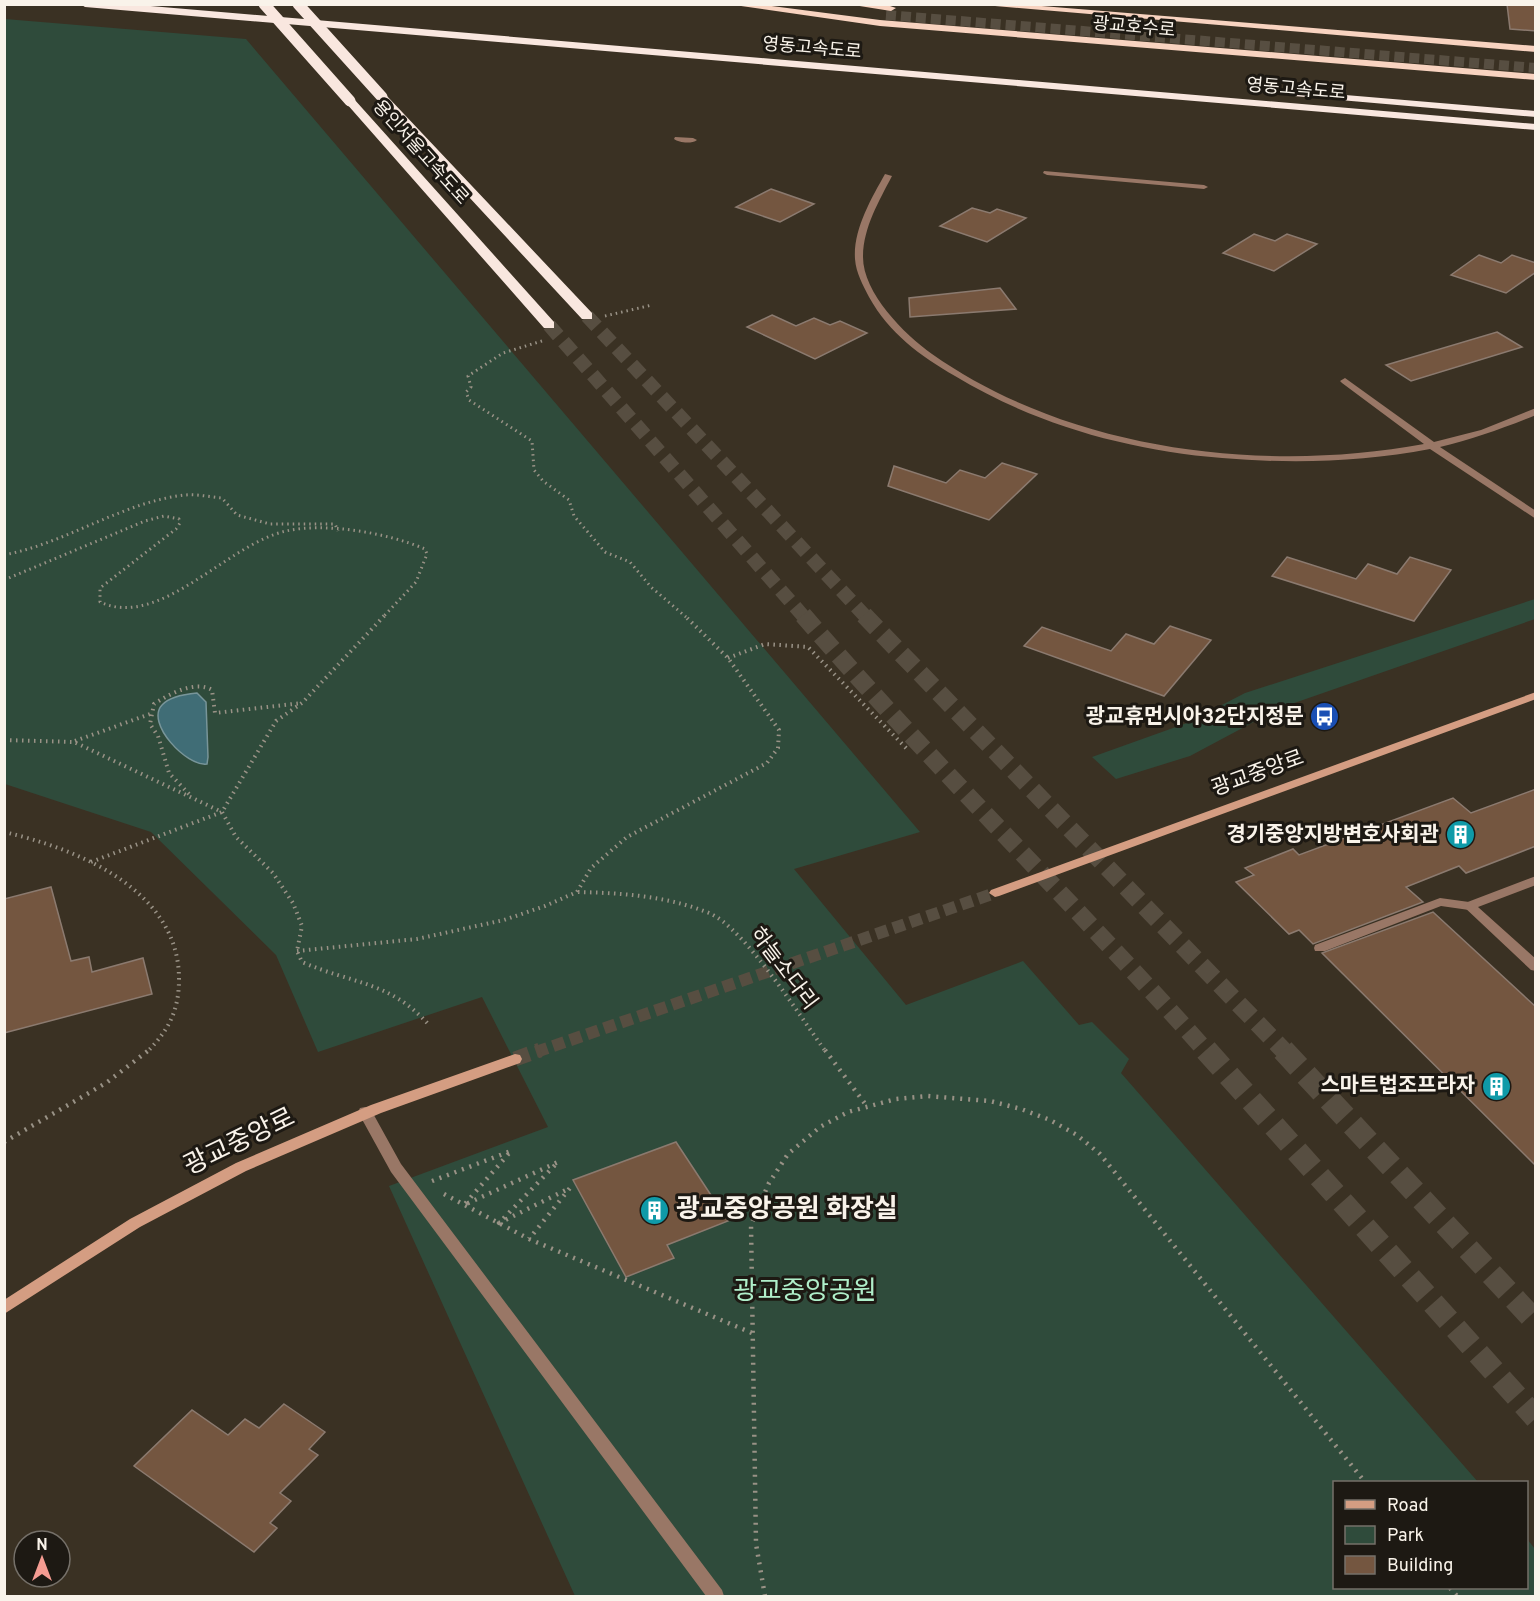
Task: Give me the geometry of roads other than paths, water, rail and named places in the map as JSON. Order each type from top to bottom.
[{"type":"highway","name":"영동고속도로","points":[[86,4],[1536,127]]},
{"type":"highway","name":"영동고속도로","points":[[215,4],[1182,85]]},
{"type":"highway","name":"용인서울고속도로","points":[[264,4],[549,325]]},
{"type":"highway","name":"용인서울고속도로","points":[[298,4],[587,316]]},
{"type":"highway","points":[[731,4],[889,12],[851,4]]},
{"type":"highway","name":"광교호수로","points":[[731,4],[880,24],[1536,77]]},
{"type":"highway","name":"광교호수로","points":[[976,4],[1536,49]]},
{"type":"highway","points":[[1194,86],[1206,87]]},
{"type":"highway","name":"영동고속도로","points":[[1290,94],[1536,114]]},
{"type":"main road","name":"광교중앙로","points":[[995,893],[1536,695]]},
{"type":"main road","name":"광교중앙로","points":[[4,1308],[153,1213],[269,1154],[364,1112],[515,1059]]},
{"type":"street","points":[[678,139],[693,140]]},
{"type":"street","points":[[1047,173],[1204,186]]},
{"type":"street","points":[[888,176],[866,225],[859,258],[868,288],[886,319],[908,342],[988,394],[1022,409],[1090,431],[1204,453],[1319,458],[1381,454],[1431,445],[1514,421],[1536,411]]},
{"type":"street","points":[[1345,381],[1431,445],[1536,516]]},
{"type":"street","points":[[1320,948],[1440,902],[1469,906],[1536,880]]},
{"type":"street","points":[[1469,906],[1536,967]]},
{"type":"street","points":[[364,1112],[396,1168],[716,1596]]},
{"type":"water","points":[[197,693],[206,702],[207,764],[189,759],[179,751],[163,732],[159,722],[158,713],[165,702],[178,696]]},
{"type":"tunnel","points":[[886,15],[1536,68]]},
{"type":"tunnel","points":[[587,316],[866,617]]},
{"type":"tunnel","points":[[549,325],[804,617]]},
{"type":"tunnel","points":[[803,615],[902,726],[1207,1052]]},
{"type":"tunnel","points":[[864,615],[1285,1052]]},
{"type":"tunnel","points":[[536,1052],[995,893]]},
{"type":"tunnel","points":[[515,1059],[540,1050]]},
{"type":"tunnel","points":[[1206,1050],[1536,1418]]},
{"type":"tunnel","points":[[1283,1050],[1536,1322]]},
{"type":"place","name":"광교휴먼시아32단지정문","points":[[1325,717]]},
{"type":"place","name":"경기중앙지방변호사회관","points":[[1460,835]]},
{"type":"place","name":"스마트법조프라자","points":[[1496,1086]]},
{"type":"place","name":"광교중앙공원 화장실","points":[[655,1210]]},
{"type":"park label","name":"광교중앙공원","points":[[805,1292]]}]
